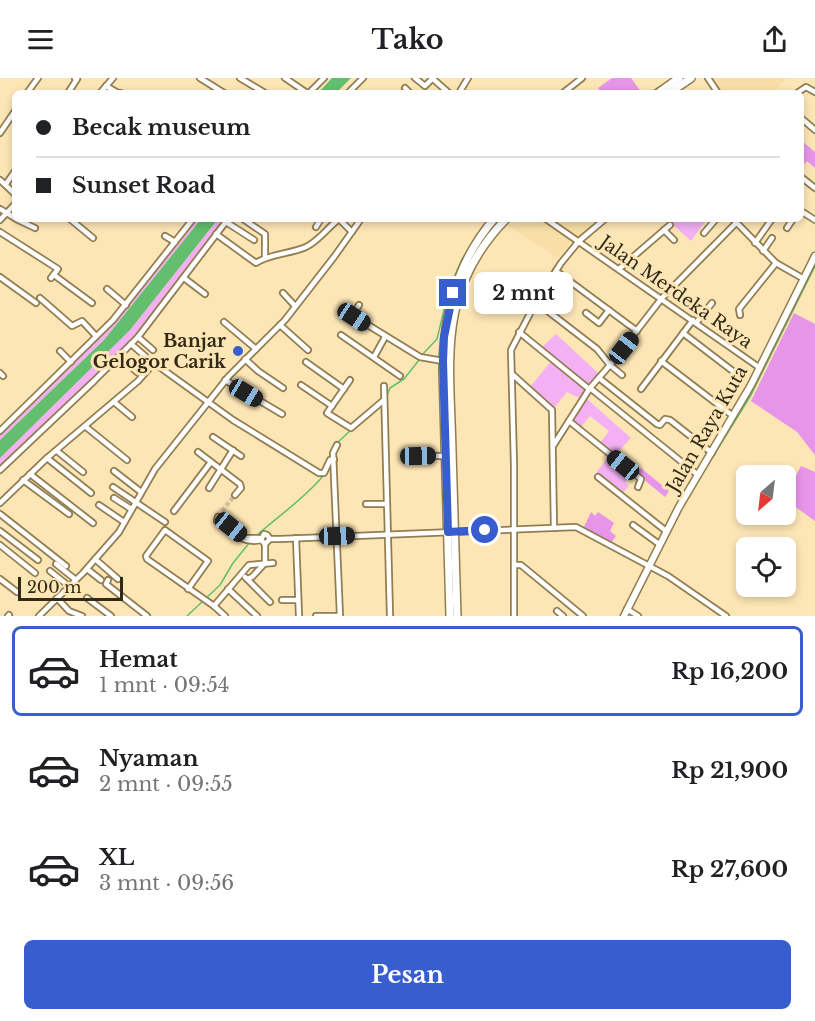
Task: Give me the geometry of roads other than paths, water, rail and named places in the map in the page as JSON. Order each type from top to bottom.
[{"type":"highway","points":[[662,90],[679,78]]},
{"type":"highway","points":[[673,90],[691,78]]},
{"type":"highway","points":[[457,616],[446,456],[444,337],[453,293],[474,246],[492,222]]},
{"type":"highway","points":[[450,616],[448,368],[452,321],[462,288],[478,253],[504,222]]},
{"type":"main road","name":"Jalan Raya Kuta","points":[[626,613],[666,531],[760,368],[815,256]]},
{"type":"street","points":[[70,90],[77,79],[75,78]]},
{"type":"street","points":[[200,78],[219,90]]},
{"type":"street","points":[[240,78],[260,90]]},
{"type":"street","points":[[285,78],[303,90]]},
{"type":"street","points":[[311,90],[324,78]]},
{"type":"street","points":[[351,90],[363,78]]},
{"type":"street","points":[[415,78],[424,86],[432,78],[446,90]]},
{"type":"street","points":[[567,90],[582,78]]},
{"type":"street","points":[[103,90],[111,79]]},
{"type":"street","points":[[106,86],[113,90]]},
{"type":"street","points":[[802,90],[806,87],[815,92]]},
{"type":"street","points":[[0,133],[12,115]]},
{"type":"street","points":[[6,184],[12,175]]},
{"type":"street","points":[[0,180],[12,191]]},
{"type":"street","points":[[0,220],[3,212]]},
{"type":"street","points":[[22,222],[35,228]]},
{"type":"street","points":[[74,222],[93,238]]},
{"type":"street","points":[[0,431],[126,305],[191,222]]},
{"type":"street","points":[[0,470],[138,337],[225,222]]},
{"type":"street","points":[[230,222],[254,240]]},
{"type":"street","points":[[247,222],[265,234],[265,257]]},
{"type":"street","points":[[316,227],[319,222]]},
{"type":"street","points":[[216,234],[256,263],[265,257],[279,256],[304,248],[336,222]]},
{"type":"street","points":[[342,222],[352,232]]},
{"type":"street","points":[[39,616],[76,580],[119,532],[151,474],[225,381],[296,306],[359,222]]},
{"type":"street","name":"Jalan Merdeka Raya","points":[[550,222],[760,368]]},
{"type":"street","points":[[514,616],[515,529],[511,350],[555,271],[579,241],[601,222]]},
{"type":"street","points":[[704,233],[713,222]]},
{"type":"street","points":[[553,446],[589,389],[662,298],[734,222]]},
{"type":"street","points":[[736,222],[776,263],[804,279]]},
{"type":"street","points":[[756,243],[770,222]]},
{"type":"street","points":[[787,228],[792,222]]},
{"type":"street","points":[[619,269],[670,225]]},
{"type":"street","points":[[664,230],[674,240]]},
{"type":"street","points":[[0,232],[58,269],[52,277],[92,303]]},
{"type":"street","points":[[165,236],[175,242]]},
{"type":"street","points":[[763,251],[772,238]]},
{"type":"street","points":[[740,315],[740,309],[776,263]]},
{"type":"street","points":[[555,271],[637,331]]},
{"type":"street","points":[[0,277],[38,300],[73,326],[82,321],[96,336]]},
{"type":"street","points":[[184,278],[205,294]]},
{"type":"street","points":[[107,289],[126,305]]},
{"type":"street","points":[[283,293],[296,306]]},
{"type":"street","points":[[536,302],[597,349],[621,375]]},
{"type":"street","points":[[640,388],[683,333],[712,303]]},
{"type":"street","points":[[359,305],[354,316],[385,337],[424,359],[443,361]]},
{"type":"street","points":[[586,313],[599,323],[609,310]]},
{"type":"street","points":[[224,322],[256,349]]},
{"type":"street","points":[[280,325],[308,350]]},
{"type":"street","points":[[519,332],[698,475]]},
{"type":"street","points":[[683,333],[734,372]]},
{"type":"street","points":[[341,335],[400,376]]},
{"type":"street","points":[[138,337],[153,350]]},
{"type":"street","points":[[374,357],[385,337]]},
{"type":"street","points":[[131,344],[145,356]]},
{"type":"street","points":[[60,351],[71,362]]},
{"type":"street","points":[[119,356],[137,372]]},
{"type":"street","points":[[245,359],[283,388]]},
{"type":"street","points":[[661,361],[733,416]]},
{"type":"street","points":[[306,362],[344,388]]},
{"type":"street","points":[[0,503],[47,458],[138,381],[154,363],[208,402],[319,473],[324,473],[330,459],[334,459]]},
{"type":"street","points":[[512,374],[551,408],[554,528]]},
{"type":"street","points":[[599,378],[657,424],[660,425],[665,419],[670,420],[712,453]]},
{"type":"street","points":[[350,380],[327,413],[351,428],[384,400]]},
{"type":"street","points":[[225,381],[282,414]]},
{"type":"street","points":[[302,385],[332,406]]},
{"type":"street","points":[[384,386],[390,616]]},
{"type":"street","points":[[114,402],[132,417]]},
{"type":"street","points":[[569,421],[641,479],[638,487]]},
{"type":"street","points":[[86,427],[127,460]]},
{"type":"street","points":[[213,437],[241,456]]},
{"type":"street","points":[[316,616],[340,616],[333,453],[337,445]]},
{"type":"street","points":[[209,488],[233,450]]},
{"type":"street","points":[[57,451],[83,472]]},
{"type":"street","points":[[198,452],[240,484],[241,488],[235,495]]},
{"type":"street","points":[[418,456],[446,456]]},
{"type":"street","points":[[47,458],[91,493]]},
{"type":"street","points":[[174,511],[211,462]]},
{"type":"street","points":[[114,471],[141,492]]},
{"type":"street","points":[[30,474],[93,523]]},
{"type":"street","points":[[598,477],[666,531]]},
{"type":"street","points":[[24,479],[68,511]]},
{"type":"street","points":[[113,487],[165,522]]},
{"type":"street","points":[[114,498],[131,509]]},
{"type":"street","points":[[366,504],[387,504]]},
{"type":"street","points":[[99,506],[124,522]]},
{"type":"street","points":[[222,511],[217,521],[243,540],[253,542],[337,536],[579,528],[668,576],[721,614]]},
{"type":"street","points":[[0,514],[66,566]]},
{"type":"street","points":[[633,525],[659,544]]},
{"type":"street","points":[[188,589],[208,561],[165,530],[146,557],[188,589],[214,606],[225,616]]},
{"type":"street","points":[[0,531],[38,561]]},
{"type":"street","points":[[296,538],[299,616]]},
{"type":"street","points":[[262,541],[265,563]]},
{"type":"street","points":[[0,545],[35,573]]},
{"type":"street","points":[[95,559],[118,579]]},
{"type":"street","points":[[247,579],[252,577],[265,563]]},
{"type":"street","points":[[214,606],[249,565],[273,563]]},
{"type":"street","points":[[56,564],[76,580]]},
{"type":"street","points":[[515,565],[520,565],[583,616]]},
{"type":"street","points":[[87,568],[101,580]]},
{"type":"street","points":[[50,571],[69,587]]},
{"type":"street","points":[[241,574],[270,602]]},
{"type":"street","points":[[0,579],[17,592]]},
{"type":"street","points":[[108,580],[106,584],[147,616]]},
{"type":"street","points":[[228,589],[257,616]]},
{"type":"street","points":[[57,598],[69,611],[82,616]]},
{"type":"street","points":[[87,598],[111,616]]},
{"type":"street","points":[[282,600],[298,600]]},
{"type":"street","points":[[65,616],[69,611]]},
{"type":"street","points":[[557,611],[563,616]]},
{"type":"street","points":[[626,613],[638,616]]},
{"type":"waterway","points":[[655,90],[673,78]]},
{"type":"waterway","points":[[8,208],[12,203]]},
{"type":"waterway","points":[[421,356],[437,339],[449,289],[462,259],[487,222]]},
{"type":"waterway","points":[[709,463],[751,395],[815,266]]},
{"type":"waterway","points":[[386,398],[390,388],[404,379],[419,360]]},
{"type":"waterway","points":[[336,444],[352,429]]},
{"type":"waterway","points":[[256,536],[299,500],[323,476]]},
{"type":"waterway","points":[[187,616],[220,585],[233,563],[250,542]]},
{"type":"tunnel","points":[[222,511],[235,495]]},
{"type":"place","name":"Banjar Gelogor Carik","points":[[238,351]]}]
